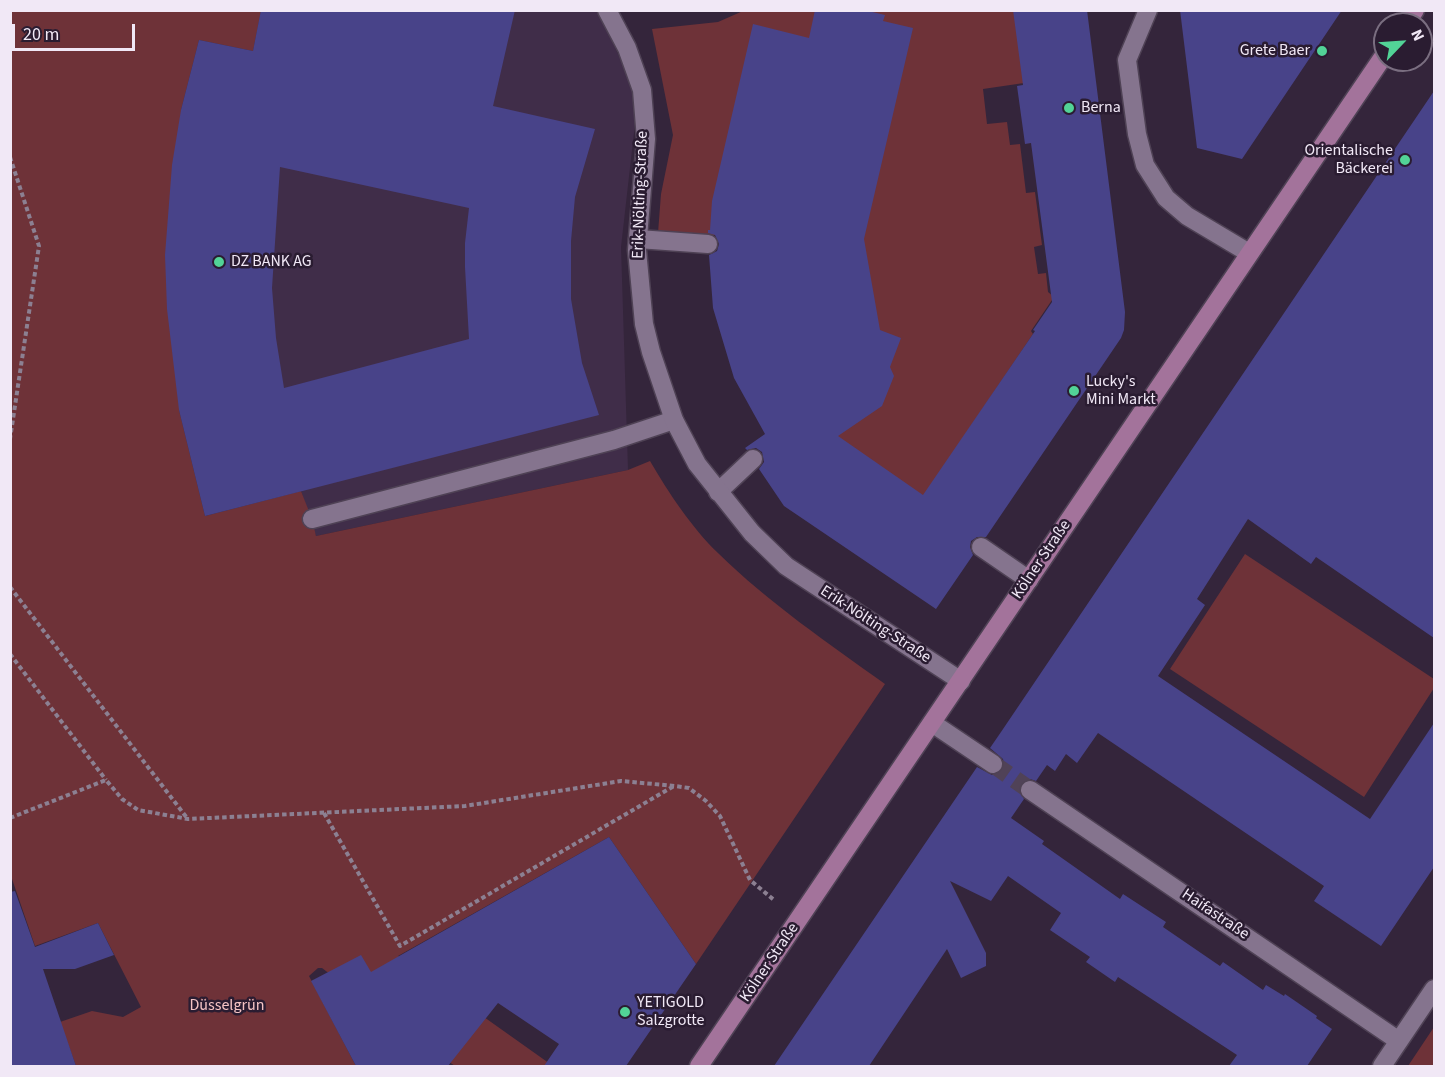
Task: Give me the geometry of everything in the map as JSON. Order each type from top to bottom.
[{"type":"main road","name":"Kölner Straße","points":[[699,1066],[1373,72]]},
{"type":"street","name":"Erik-Nölting-Straße","points":[[607,10],[627,48],[642,90],[646,139],[637,250],[644,324],[651,352],[675,420],[698,464],[752,533],[786,566],[961,681]]},
{"type":"street","points":[[1148,10],[1127,60],[1137,134],[1145,165],[1166,198],[1187,216],[1249,253]]},
{"type":"street","points":[[638,239],[708,244]]},
{"type":"street","points":[[312,519],[614,440],[675,420]]},
{"type":"street","points":[[718,492],[753,459]]},
{"type":"street","points":[[981,547],[1029,580]]},
{"type":"street","points":[[932,723],[993,764]]},
{"type":"street","name":"Haifastraße","points":[[1030,790],[1399,1041]]},
{"type":"street","points":[[1382,1066],[1434,990]]},
{"type":"path","points":[[10,157],[39,246],[10,439]]},
{"type":"path","points":[[10,588],[188,819]]},
{"type":"path","points":[[10,654],[106,780],[122,799],[138,810],[188,819],[465,806],[621,781],[689,788],[720,816],[750,880],[799,920]]},
{"type":"path","points":[[10,818],[106,780]]},
{"type":"path","points":[[324,813],[399,946],[675,786]]},
{"type":"shaded area","points":[[201,11],[598,11],[638,97],[621,247],[628,470],[316,536],[301,491],[205,516],[178,463],[167,150]]},
{"type":"green space","name":"Düsselgrün","points":[[10,11],[261,11],[253,51],[199,40],[181,110],[179,410],[205,516],[301,491],[316,536],[628,470],[650,461],[681,509],[718,553],[778,606],[885,684],[696,964],[609,837],[398,956],[553,1066],[455,1066],[400,1028],[322,968],[318,968],[309,976],[356,1066],[76,1066],[60,1022],[92,1011],[123,1017],[141,1007],[98,923],[35,946],[11,876]]},
{"type":"green space","points":[[743,11],[1014,11],[1024,83],[983,89],[987,124],[1007,122],[1010,145],[1020,144],[1026,193],[1035,192],[1042,245],[1034,247],[1038,274],[1046,273],[1048,292],[1054,297],[1031,331],[1033,334],[912,513],[829,455],[787,238],[658,233],[661,194],[673,135],[652,29],[718,22]]},
{"type":"green space","points":[[1245,554],[1434,679],[1434,688],[1364,797],[1170,669]]},
{"type":"green space","points":[[1434,1027],[1434,1066],[1408,1066]]},
{"type":"building","name":"DZ BANK AG","points":[[261,10],[515,10],[493,106],[595,129],[575,197],[571,241],[571,299],[582,363],[599,415],[205,516],[179,410],[167,309],[165,255],[172,165],[181,110],[199,40],[253,51]],"holes":[[[280,167],[469,208],[465,243],[469,339],[284,388],[276,338],[272,288]]]},
{"type":"building","points":[[815,10],[864,10],[885,15],[883,21],[913,28],[864,239],[880,330],[901,338],[890,367],[894,376],[882,406],[838,436],[923,495],[1035,331],[1033,330],[1052,302],[1031,143],[1025,144],[1017,86],[1023,85],[1013,10],[1087,10],[1125,312],[1124,330],[1121,338],[986,537],[977,537],[971,541],[970,547],[973,555],[936,609],[784,506],[759,469],[764,462],[762,452],[756,448],[747,450],[745,448],[765,434],[734,378],[713,308],[709,255],[717,251],[719,244],[715,235],[708,233],[712,201],[753,24],[809,38]]},
{"type":"building","points":[[1180,10],[1342,10],[1242,159],[1197,148]]},
{"type":"building","points":[[1434,91],[1434,638],[1316,557],[1311,564],[1248,519],[1197,599],[1205,605],[1158,676],[1370,819],[1434,723],[1434,867],[1381,946],[1314,901],[1324,886],[1098,733],[1077,763],[1066,754],[1055,771],[1047,765],[1036,781],[1030,779],[1021,783],[1019,790],[1024,799],[1011,818],[1044,841],[1042,844],[1120,899],[1123,894],[1166,922],[1163,927],[1220,966],[1223,962],[1263,990],[1266,985],[1284,996],[1285,994],[1317,1016],[1316,1018],[1332,1029],[1307,1066],[1229,1066],[1237,1055],[1118,977],[1115,982],[1086,962],[1090,957],[1050,930],[1061,913],[1008,876],[991,901],[950,881],[986,953],[986,966],[961,978],[947,949],[869,1066],[774,1066],[977,767],[992,775],[1002,771],[1003,759],[990,748]]},
{"type":"building","points":[[609,837],[696,964],[626,1066],[544,1066],[559,1044],[498,1003],[448,1066],[356,1066],[311,981],[361,955],[371,972]]},
{"type":"building","points":[[15,891],[35,947],[98,923],[114,955],[75,969],[43,969],[76,1066],[10,1066],[10,892]]},
{"type":"tunnel","points":[[993,764],[1030,790]]},
{"type":"place","name":"Grete Baer","points":[[1322,51]]},
{"type":"place","name":"Berna","points":[[1069,108]]},
{"type":"place","name":"Orientalische Bäckerei","points":[[1405,160]]},
{"type":"place","name":"DZ BANK AG","points":[[219,262]]},
{"type":"place","name":"Lucky's Mini Markt","points":[[1074,391]]},
{"type":"place","name":"YETIGOLD Salzgrotte","points":[[625,1012]]}]
